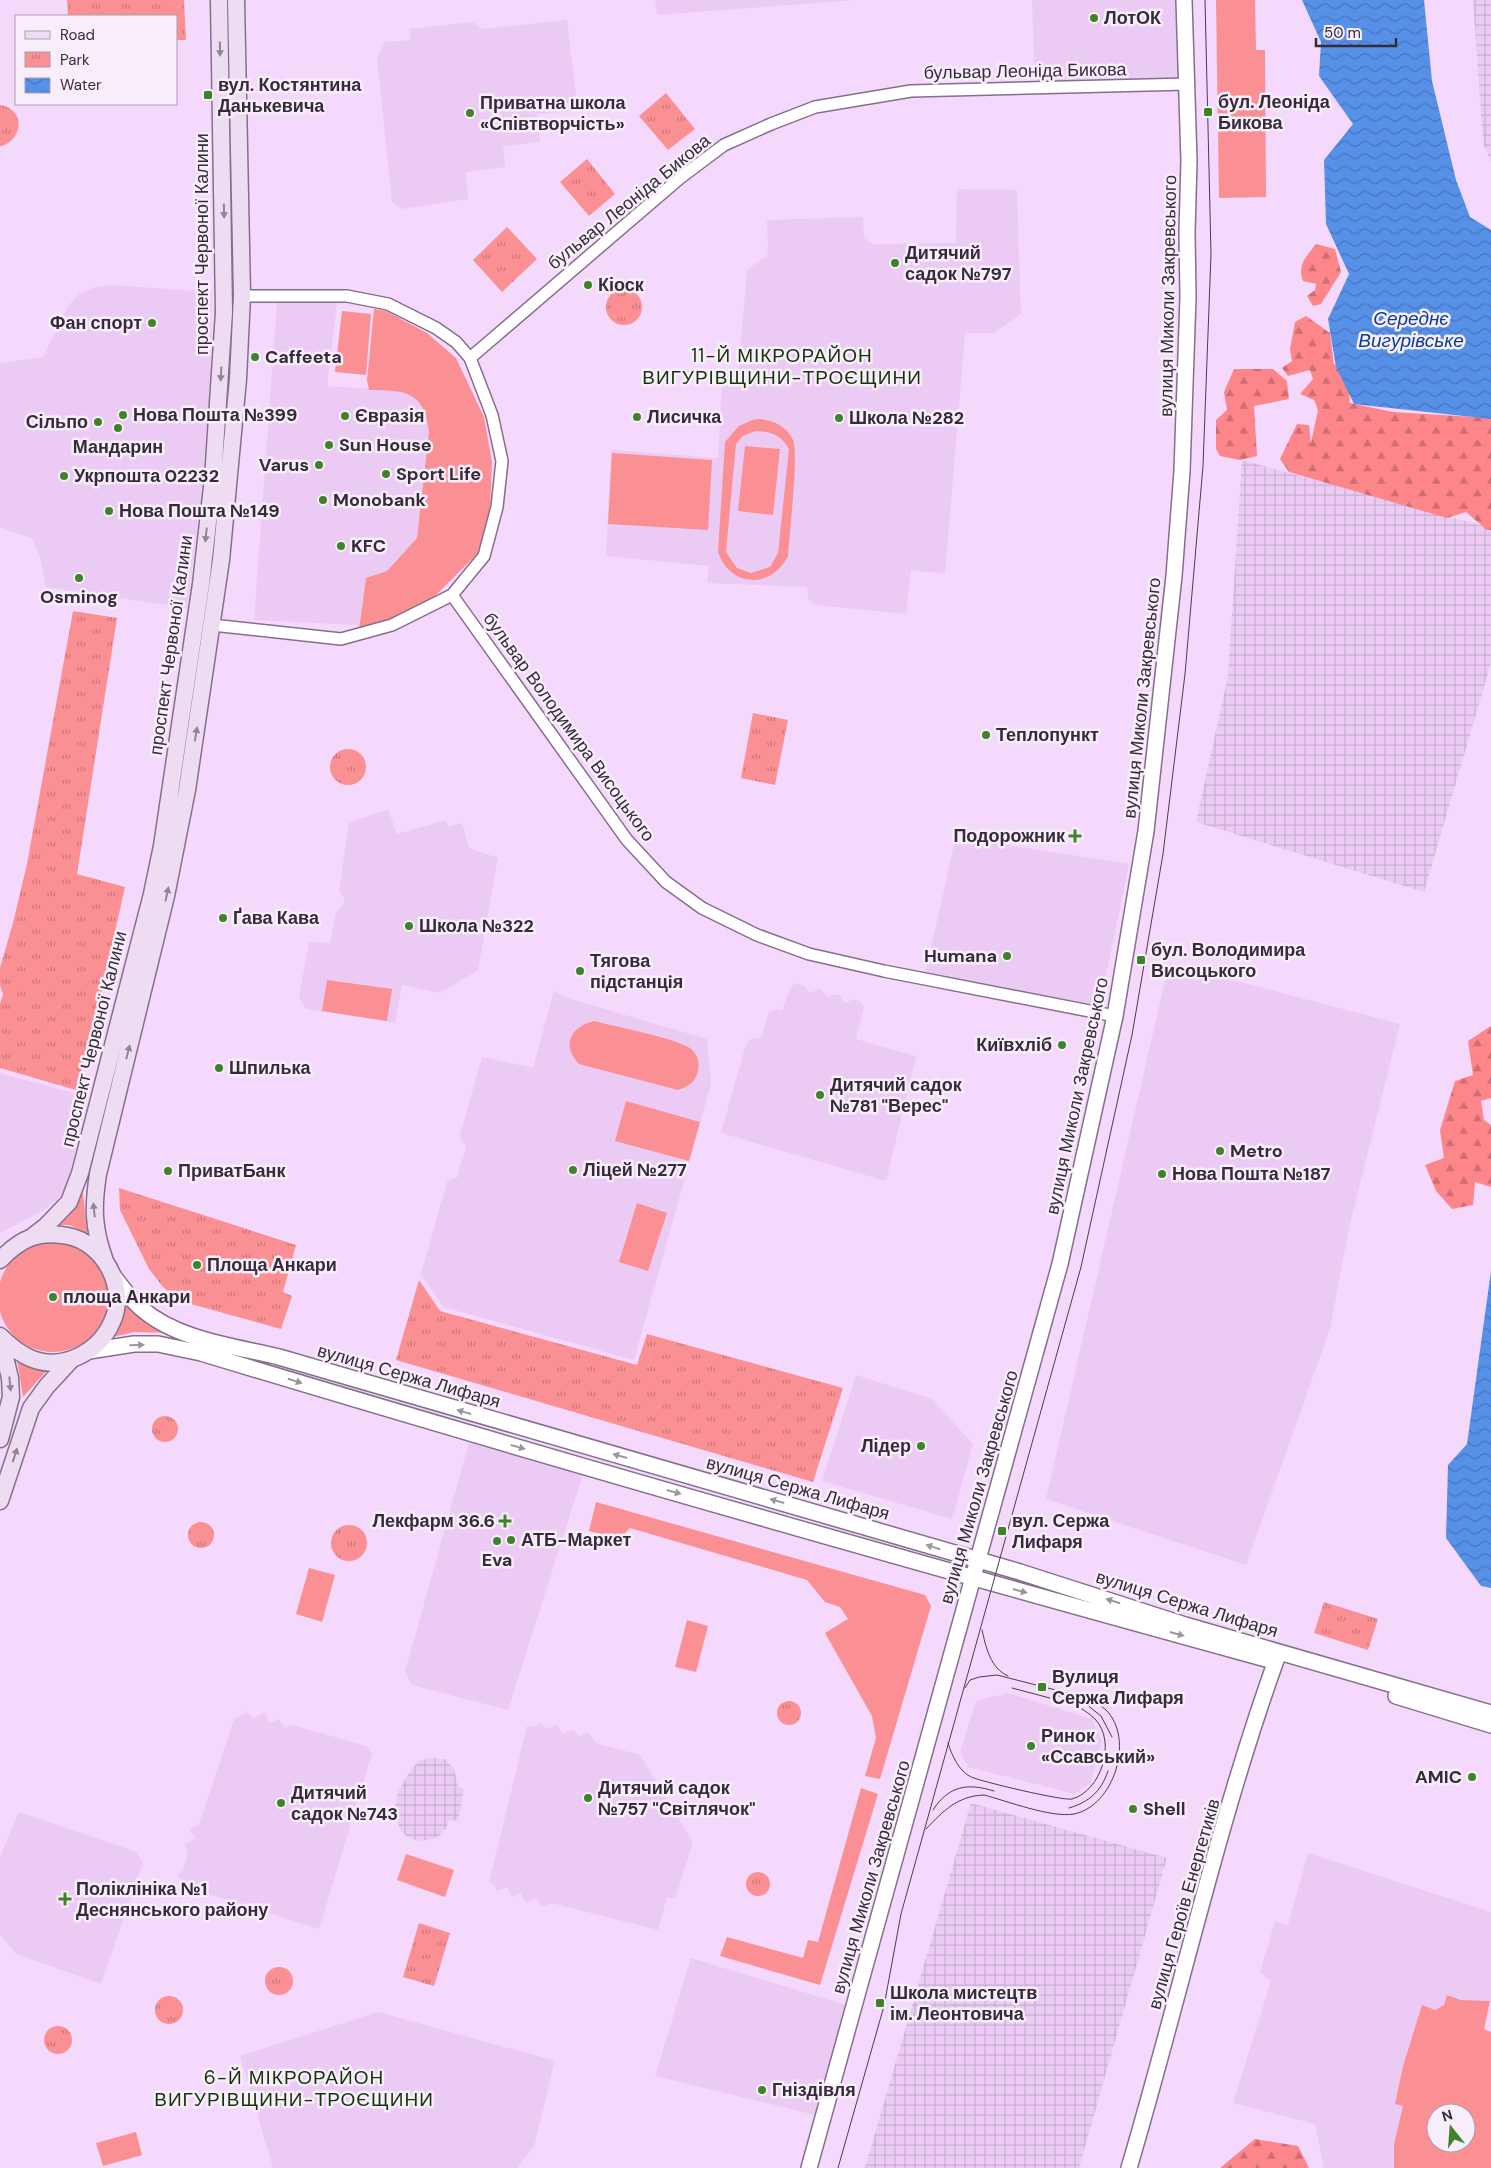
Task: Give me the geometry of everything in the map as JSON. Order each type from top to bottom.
[{"type":"main road","name":"проспект Червоної Калини","points":[[33,1236],[46,1226],[69,1202],[80,1173],[152,894],[172,789],[201,584],[223,342],[224,244],[219,0]]},
{"type":"main road","name":"проспект Червоної Калини","points":[[104,1258],[97,1238],[93,1202],[98,1174],[166,896],[187,790],[212,625],[230,472],[238,379],[242,296],[236,0]]},
{"type":"main road","points":[[0,1260],[7,1249],[33,1236],[54,1233],[76,1237],[94,1248],[104,1258],[112,1274],[117,1302],[113,1321],[103,1338],[89,1351],[71,1360],[51,1363],[32,1359],[14,1350],[0,1336]]},
{"type":"main road","points":[[0,1336],[10,1378],[11,1397],[0,1438]]},
{"type":"main road","points":[[0,1501],[31,1408],[47,1386],[71,1360]]},
{"type":"street","name":"вулиця Миколи Закревського","points":[[809,2168],[1060,1264],[1114,1016],[1146,831],[1174,576],[1182,462],[1188,298],[1186,232],[1190,161],[1184,0]]},
{"type":"street","name":"бульвар Леоніда Бикова","points":[[470,358],[680,178],[724,145],[771,124],[815,108],[911,91],[1188,84]]},
{"type":"street","points":[[212,625],[341,639],[392,625],[452,595],[484,556],[497,507],[502,461],[492,414],[470,358],[456,342],[436,328],[388,304],[347,296],[242,296]]},
{"type":"street","name":"бульвар Володимира Висоцького","points":[[452,595],[627,840],[666,882],[702,908],[756,935],[809,954],[884,972],[1114,1016]]},
{"type":"street","name":"вулиця Сержа Лифаря","points":[[112,1274],[128,1296],[142,1310],[182,1331],[279,1357],[979,1560],[1491,1724]]},
{"type":"street","name":"вулиця Сержа Лифаря","points":[[89,1351],[134,1344],[158,1344],[201,1353],[478,1436],[974,1578],[1491,1713]]},
{"type":"street","name":"вулиця Героїв Енергетиків","points":[[1129,2168],[1202,1904],[1243,1763],[1277,1656]]},
{"type":"shaded area","points":[[655,0],[856,0],[657,15]]},
{"type":"shaded area","points":[[1032,0],[1175,0],[1178,78],[1035,85]]},
{"type":"shaded area","points":[[1473,0],[1491,0],[1491,162],[1483,143]]},
{"type":"shaded area","name":"Приватна школа «Співтворчість»","points":[[567,20],[578,111],[537,114],[540,142],[503,146],[505,167],[466,172],[468,199],[401,209],[392,202],[377,58],[385,42],[411,40],[409,29],[473,22],[481,29]]},
{"type":"shaded area","name":"Школа №282","points":[[957,189],[1017,190],[1021,314],[994,333],[965,333],[945,574],[911,570],[906,614],[817,605],[808,598],[807,587],[707,583],[709,566],[606,556],[611,450],[718,458],[722,385],[737,385],[747,270],[768,254],[767,220],[863,217],[864,238],[873,244],[956,243]]},
{"type":"shaded area","points":[[110,285],[212,292],[210,386],[201,499],[187,608],[46,587],[40,557],[32,538],[0,527],[0,363],[43,357],[68,306],[79,294],[93,288]]},
{"type":"shaded area","points":[[277,302],[337,303],[327,386],[404,391],[417,400],[427,417],[429,431],[417,538],[387,571],[366,579],[359,625],[254,620]]},
{"type":"shaded area","points":[[1242,460],[1491,528],[1491,663],[1424,892],[1196,822],[1228,676]]},
{"type":"shaded area","name":"Школа №322","points":[[388,809],[397,834],[446,820],[448,827],[462,823],[469,848],[498,858],[478,970],[440,993],[402,985],[395,1023],[306,1009],[299,997],[309,942],[330,943],[336,911],[343,905],[345,899],[339,891],[349,823]]},
{"type":"shaded area","points":[[956,837],[1129,864],[1099,1010],[925,975]]},
{"type":"shaded area","points":[[1169,963],[1400,1024],[1349,1228],[1330,1329],[1246,1565],[1046,1499]]},
{"type":"shaded area","name":"Дитячий садок №781 \"Верес\"","points":[[796,983],[805,986],[809,993],[820,989],[829,998],[831,995],[840,995],[844,1002],[847,1003],[852,999],[860,1001],[864,1008],[856,1039],[916,1056],[886,1181],[721,1133],[746,1044],[751,1039],[761,1038],[769,1012],[776,1009],[782,1010],[791,987]]},
{"type":"shaded area","name":"Ліцей №277","points":[[554,991],[567,998],[707,1039],[711,1084],[634,1360],[443,1307],[421,1274],[447,1182],[457,1178],[466,1146],[461,1141],[460,1135],[482,1057],[533,1068]]},
{"type":"shaded area","points":[[0,1073],[88,1097],[67,1185],[56,1201],[42,1211],[0,1233]]},
{"type":"shaded area","points":[[856,1375],[932,1399],[973,1444],[952,1519],[822,1481]]},
{"type":"shaded area","points":[[470,1439],[583,1474],[508,1710],[412,1685],[405,1672]]},
{"type":"shaded area","name":"Ринок «Ссавський»","points":[[1008,1693],[1092,1719],[1102,1741],[1091,1782],[1075,1794],[968,1767],[960,1752],[976,1701]]},
{"type":"shaded area","name":"Дитячий садок №743","points":[[247,1711],[253,1719],[264,1712],[270,1723],[279,1719],[284,1728],[292,1725],[367,1746],[372,1753],[319,1929],[186,1887],[177,1874],[183,1871],[188,1852],[184,1844],[195,1838],[189,1829],[199,1824],[234,1720]]},
{"type":"shaded area","name":"Дитячий садок №757 \"Світлячок\"","points":[[541,1722],[546,1729],[557,1725],[562,1734],[573,1729],[578,1737],[588,1732],[596,1743],[640,1755],[693,1842],[675,1899],[667,1897],[658,1930],[551,1903],[542,1907],[537,1898],[526,1903],[521,1893],[512,1897],[507,1887],[497,1891],[495,1886],[489,1883],[527,1726],[534,1727]]},
{"type":"shaded area","points":[[430,1758],[445,1759],[454,1769],[458,1787],[464,1789],[458,1821],[449,1820],[446,1828],[439,1836],[429,1840],[418,1841],[408,1837],[401,1831],[395,1808],[398,1792],[410,1771],[419,1761]]},
{"type":"shaded area","points":[[971,1803],[1167,1858],[1079,2168],[865,2168]]},
{"type":"shaded area","name":"Поліклініка №1 Деснянського району","points":[[19,1812],[137,1852],[143,1863],[101,1984],[16,1954],[0,1934],[0,1857]]},
{"type":"shaded area","points":[[1308,1853],[1491,1912],[1491,2002],[1461,2000],[1447,1995],[1444,2005],[1435,2010],[1422,2006],[1403,2066],[1395,2104],[1403,2106],[1394,2144],[1394,2168],[1324,2168],[1315,2124],[1233,2103],[1271,1981],[1260,1972],[1275,1921],[1288,1925]]},
{"type":"shaded area","points":[[691,1958],[846,2005],[815,2115],[655,2076]]},
{"type":"shaded area","points":[[378,2012],[552,2060],[554,2064],[534,2146],[517,2168],[273,2168],[240,2056]]},
{"type":"green space","points":[[67,0],[184,0],[186,40],[178,40],[178,15],[68,15]]},
{"type":"green space","points":[[1216,0],[1255,0],[1256,50],[1265,50],[1266,197],[1219,198]]},
{"type":"green space","points":[[666,93],[695,129],[668,150],[639,116]]},
{"type":"green space","points":[[0,105],[14,112],[19,124],[18,131],[14,137],[2,146],[0,146]]},
{"type":"green space","points":[[587,159],[615,194],[589,216],[560,182]]},
{"type":"green space","points":[[507,227],[537,259],[502,292],[473,260]]},
{"type":"green space","points":[[1316,244],[1335,249],[1341,272],[1321,304],[1313,306],[1307,296],[1315,290],[1316,284],[1303,281],[1301,270],[1304,261]]},
{"type":"green space","points":[[624,289],[631,290],[637,294],[641,300],[641,314],[637,320],[631,324],[624,325],[617,324],[611,320],[607,314],[606,307],[607,300],[611,294],[617,290]]},
{"type":"green space","points":[[374,309],[386,311],[427,333],[456,358],[484,417],[492,462],[490,510],[479,552],[434,597],[391,620],[359,629],[366,578],[387,571],[417,538],[429,431],[422,407],[410,395],[402,392],[369,390],[367,380]]},
{"type":"green space","points":[[342,311],[371,314],[366,375],[335,372]]},
{"type":"green space","points":[[1306,316],[1330,333],[1334,364],[1347,373],[1350,403],[1393,412],[1491,418],[1491,530],[1487,530],[1466,512],[1447,518],[1289,472],[1280,459],[1297,424],[1309,425],[1311,443],[1318,410],[1314,400],[1300,394],[1313,379],[1310,370],[1288,376],[1282,368],[1292,361],[1290,349],[1295,322]]},
{"type":"green space","points":[[1234,369],[1273,369],[1287,381],[1289,399],[1254,406],[1257,456],[1240,460],[1220,456],[1216,449],[1216,420],[1227,410],[1224,392]]},
{"type":"green space","points":[[752,420],[770,421],[787,431],[793,440],[795,461],[788,556],[781,567],[772,575],[762,579],[751,580],[741,578],[732,572],[724,564],[718,552],[725,442],[739,426]],"holes":[[[755,431],[771,433],[779,437],[789,449],[778,553],[770,567],[751,573],[737,568],[726,552],[736,444],[743,436]]]},
{"type":"green space","points":[[745,446],[780,449],[773,515],[738,511]]},
{"type":"green space","points":[[612,453],[712,460],[708,530],[608,524]]},
{"type":"green space","points":[[73,611],[117,618],[77,874],[125,887],[96,1016],[76,1090],[0,1068],[0,1004],[3,994],[0,985],[0,968],[27,864]]},
{"type":"green space","points":[[753,713],[788,720],[775,785],[741,778]]},
{"type":"green space","points":[[348,749],[355,750],[361,754],[365,760],[365,774],[361,780],[355,784],[348,785],[341,784],[335,780],[331,774],[330,767],[331,760],[335,754],[341,750]]},
{"type":"green space","points":[[327,980],[392,989],[387,1021],[322,1011]]},
{"type":"green space","points":[[594,1021],[660,1037],[684,1045],[691,1049],[698,1058],[699,1067],[696,1078],[689,1085],[678,1090],[579,1064],[570,1050],[571,1038],[579,1028]]},
{"type":"green space","points":[[1491,1026],[1491,1098],[1481,1101],[1484,1120],[1491,1125],[1491,1187],[1475,1182],[1473,1205],[1452,1209],[1436,1191],[1425,1165],[1444,1158],[1440,1130],[1455,1081],[1473,1075],[1468,1041]]},
{"type":"green space","points":[[626,1101],[700,1122],[689,1161],[615,1141]]},
{"type":"green space","points":[[119,1188],[296,1245],[283,1292],[292,1296],[281,1329],[180,1301],[163,1287],[149,1269],[120,1210]]},
{"type":"green space","points":[[83,1192],[87,1233],[69,1225],[58,1225],[69,1216]]},
{"type":"green space","points":[[637,1203],[667,1213],[648,1271],[619,1262]]},
{"type":"green space","points":[[42,1243],[64,1243],[84,1251],[99,1266],[107,1286],[107,1308],[99,1328],[84,1343],[64,1351],[42,1351],[22,1343],[7,1328],[-1,1308],[-1,1286],[7,1266],[22,1251]]},
{"type":"green space","points":[[419,1280],[440,1311],[637,1365],[647,1334],[843,1388],[813,1482],[396,1360]]},
{"type":"green space","points":[[125,1298],[177,1333],[135,1332],[112,1337]]},
{"type":"green space","points":[[17,1359],[50,1367],[23,1397]]},
{"type":"green space","points":[[165,1416],[174,1420],[178,1429],[174,1438],[165,1442],[156,1438],[152,1429],[156,1420]]},
{"type":"green space","points":[[596,1502],[925,1595],[931,1606],[880,1779],[865,1776],[876,1738],[872,1716],[825,1633],[848,1619],[840,1607],[825,1602],[807,1580],[630,1528],[619,1539],[589,1531]]},
{"type":"green space","points":[[201,1522],[210,1526],[214,1535],[210,1544],[201,1548],[192,1544],[188,1535],[192,1526]]},
{"type":"green space","points":[[349,1525],[361,1531],[367,1543],[361,1555],[349,1561],[337,1555],[331,1543],[337,1531]]},
{"type":"green space","points":[[309,1568],[335,1575],[322,1622],[296,1614]]},
{"type":"green space","points":[[1324,1602],[1378,1619],[1368,1650],[1314,1633]]},
{"type":"green space","points":[[687,1620],[708,1626],[696,1672],[675,1667]]},
{"type":"green space","points":[[789,1701],[797,1705],[801,1713],[797,1721],[789,1725],[781,1721],[777,1713],[781,1705]]},
{"type":"green space","points":[[861,1788],[878,1794],[820,1985],[720,1956],[727,1937],[803,1958],[808,1940],[818,1942]]},
{"type":"green space","points":[[406,1854],[454,1870],[445,1897],[397,1880]]},
{"type":"green space","points":[[758,1872],[766,1876],[770,1884],[766,1892],[758,1896],[750,1892],[746,1884],[750,1876]]},
{"type":"green space","points":[[419,1923],[450,1933],[434,1986],[403,1977]]},
{"type":"green space","points":[[279,1967],[289,1971],[293,1981],[289,1991],[279,1995],[269,1991],[265,1981],[269,1971]]},
{"type":"green space","points":[[1447,1995],[1461,2000],[1490,2001],[1484,2029],[1491,2032],[1491,2168],[1394,2168],[1394,2144],[1403,2106],[1395,2104],[1403,2066],[1422,2005],[1435,2010],[1444,2005]]},
{"type":"green space","points":[[169,1996],[179,2000],[183,2010],[179,2020],[169,2024],[159,2020],[155,2010],[159,2000]]},
{"type":"green space","points":[[58,2026],[68,2030],[72,2040],[68,2050],[58,2054],[48,2050],[44,2040],[48,2030]]},
{"type":"green space","points":[[136,2132],[142,2155],[103,2166],[96,2143]]},
{"type":"green space","points":[[1255,2139],[1298,2146],[1309,2168],[1220,2168]]},
{"type":"water","name":"Середнє Вигурівське","points":[[1302,0],[1424,0],[1432,81],[1456,180],[1470,217],[1491,230],[1491,419],[1354,404],[1336,367],[1328,319],[1349,274],[1326,224],[1324,160],[1353,124],[1319,76],[1321,42]]},
{"type":"water","points":[[1491,1271],[1491,1588],[1481,1586],[1446,1538],[1448,1465],[1467,1444]]},
{"type":"tram line","points":[[838,2168],[884,2006],[901,1914],[1081,1267],[1132,1035],[1163,854],[1185,674],[1203,466],[1211,254],[1205,0]]},
{"type":"tram line","points":[[982,1630],[987,1650],[993,1662],[997,1668],[1008,1676]]},
{"type":"tram line","points":[[926,1829],[952,1805],[966,1798],[984,1795],[1053,1814],[1074,1814],[1088,1808],[1100,1798],[1116,1770],[1119,1754],[1119,1737],[1115,1722],[1106,1710],[1096,1703],[1083,1697],[997,1675],[970,1680],[965,1688]]},
{"type":"tram line","points":[[1012,1688],[1061,1701]]},
{"type":"tram line","points":[[948,1743],[957,1763],[971,1777],[1006,1787],[1072,1799],[1082,1794],[1098,1776],[1103,1765],[1105,1740],[1102,1729],[1091,1715],[1053,1692]]},
{"type":"tram line","points":[[1086,1704],[1101,1716],[1112,1737]]},
{"type":"tram line","points":[[1069,1808],[1083,1803],[1093,1795],[1102,1785],[1108,1771]]},
{"type":"tram line","points":[[933,1810],[946,1795],[960,1788],[976,1787],[994,1791]]},
{"type":"place","name":"ЛотОК","points":[[1094,18]]},
{"type":"place","name":"вул. Костянтина Данькевича","points":[[208,95]]},
{"type":"place","name":"бул. Леоніда Бикова","points":[[1208,112]]},
{"type":"place","name":"Приватна школа «Співтворчість»","points":[[470,113]]},
{"type":"place","name":"Дитячий садок №797","points":[[895,263]]},
{"type":"place","name":"Кіоск","points":[[588,285]]},
{"type":"place","name":"Фан спорт","points":[[152,323]]},
{"type":"place","name":"Caffeeta","points":[[255,357]]},
{"type":"place","name":"Нова Пошта №399","points":[[123,415]]},
{"type":"place","name":"Євразія","points":[[345,416]]},
{"type":"place","name":"Лисичка","points":[[637,417]]},
{"type":"place","name":"Школа №282","points":[[839,418]]},
{"type":"place","name":"Сільпо","points":[[98,422]]},
{"type":"place","name":"Мандарин","points":[[118,428]]},
{"type":"place","name":"Sun House","points":[[329,445]]},
{"type":"place","name":"Varus","points":[[319,465]]},
{"type":"place","name":"Sport Life","points":[[386,474]]},
{"type":"place","name":"Укрпошта 02232","points":[[64,476]]},
{"type":"place","name":"Monobank","points":[[323,500]]},
{"type":"place","name":"Нова Пошта №149","points":[[109,511]]},
{"type":"place","name":"KFC","points":[[341,546]]},
{"type":"place","name":"Osminog","points":[[79,578]]},
{"type":"place","name":"Теплопункт","points":[[986,735]]},
{"type":"place","name":"Подорожник","points":[[1075,836]]},
{"type":"place","name":"Ґава Кава","points":[[223,918]]},
{"type":"place","name":"Школа №322","points":[[409,926]]},
{"type":"place","name":"Humana","points":[[1007,956]]},
{"type":"place","name":"бул. Володимира Висоцького","points":[[1141,960]]},
{"type":"place","name":"Тягова пiдстанцiя","points":[[580,971]]},
{"type":"place","name":"Київхліб","points":[[1062,1045]]},
{"type":"place","name":"Шпилька","points":[[219,1068]]},
{"type":"place","name":"Дитячий садок №781 \"Верес\"","points":[[820,1095]]},
{"type":"place","name":"Metro","points":[[1220,1151]]},
{"type":"place","name":"Ліцей №277","points":[[573,1170]]},
{"type":"place","name":"ПриватБанк","points":[[168,1171]]},
{"type":"place","name":"Нова Пошта №187","points":[[1162,1174]]},
{"type":"place","name":"Площа Анкари","points":[[197,1265]]},
{"type":"place","name":"площа Анкари","points":[[53,1297]]},
{"type":"place","name":"Лідер","points":[[921,1446]]},
{"type":"place","name":"Лекфарм 36.6","points":[[505,1521]]},
{"type":"place","name":"вул. Сержа Лифаря","points":[[1002,1531]]},
{"type":"place","name":"АТБ-Маркет","points":[[511,1540]]},
{"type":"place","name":"Eva","points":[[497,1541]]},
{"type":"place","name":"Вулиця Сержа Лифаря","points":[[1042,1687]]},
{"type":"place","name":"Ринок «Ссавський»","points":[[1031,1746]]},
{"type":"place","name":"AMIC","points":[[1472,1777]]},
{"type":"place","name":"Дитячий садок №757 \"Світлячок\"","points":[[588,1798]]},
{"type":"place","name":"Дитячий садок №743","points":[[281,1803]]},
{"type":"place","name":"Shell","points":[[1133,1809]]},
{"type":"place","name":"Поліклініка №1 Деснянського району","points":[[65,1899]]},
{"type":"place","name":"Школа мистецтв ім. Леонтовича","points":[[880,2003]]},
{"type":"place","name":"Гніздівля","points":[[762,2090]]},
{"type":"district","name":"11-Й МІКРОРАЙОН ВИГУРІВЩИНИ-ТРОЄЩИНИ","points":[[782,366]]},
{"type":"district","name":"6-Й МІКРОРАЙОН ВИГУРІВЩИНИ-ТРОЄЩИНИ","points":[[294,2088]]}]
